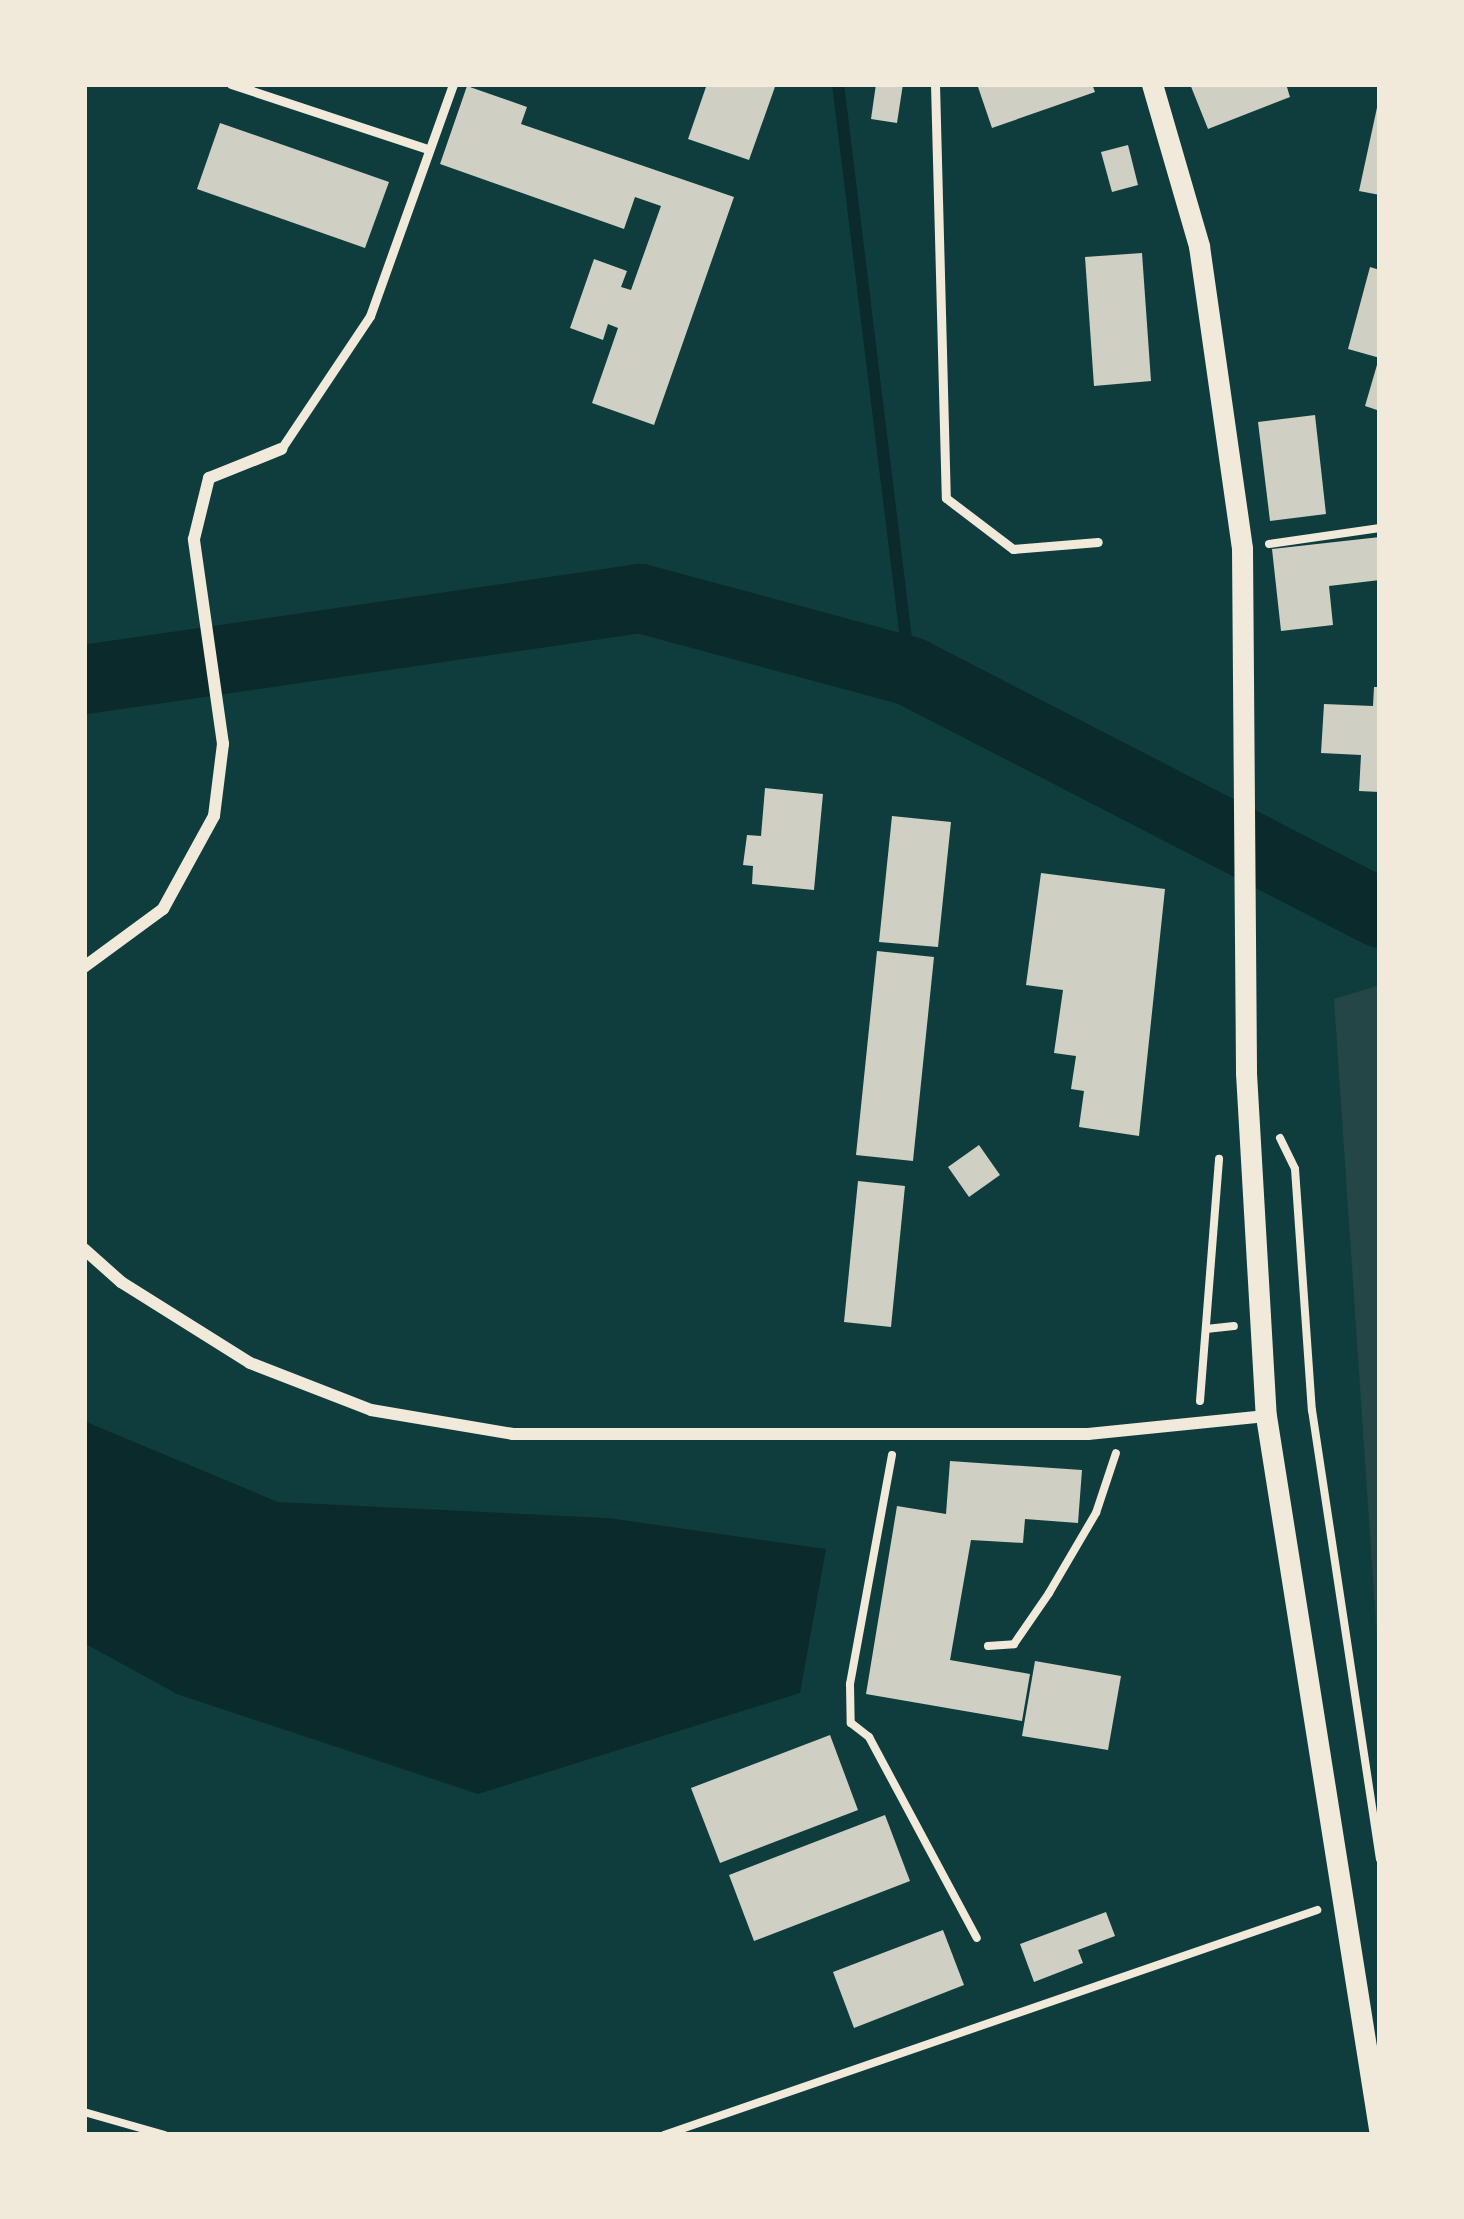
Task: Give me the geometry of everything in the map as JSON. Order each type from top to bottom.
[{"type":"street","points":[[1151,84],[1199,246],[1242,548],[1246,1073],[1266,1416],[1380,2135]]},
{"type":"street","points":[[84,968],[163,909],[214,816],[223,744],[201,615],[194,539],[209,478],[281,449]]},
{"type":"street","points":[[84,1249],[121,1282],[250,1363],[371,1410],[513,1434],[896,1436],[1118,1430],[1266,1416]]},
{"type":"lane","points":[[231,84],[428,149]]},
{"type":"lane","points":[[281,449],[370,316],[453,84]]},
{"type":"lane","points":[[935,84],[946,498],[1013,549],[1098,542]]},
{"type":"path","points":[[1242,548],[1380,529]]},
{"type":"path","points":[[1274,1124],[1295,1169],[1312,1410],[1380,1859]]},
{"type":"path","points":[[1198,1422],[1219,1149]]},
{"type":"path","points":[[988,1646],[1014,1644],[1048,1594],[1096,1513],[1118,1430]]},
{"type":"path","points":[[896,1436],[850,1684],[850,1724],[869,1736],[977,1938]]},
{"type":"path","points":[[664,2135],[1346,1900]]},
{"type":"path","points":[[84,2112],[165,2135]]},
{"type":"shaded area","points":[[1380,985],[1380,1683],[1334,999]]},
{"type":"shaded area","points":[[84,1421],[278,1502],[608,1518],[826,1549],[800,1693],[478,1794],[177,1694],[84,1643]]},
{"type":"building","points":[[707,84],[776,84],[749,160],[688,139]]},
{"type":"building","points":[[876,84],[903,84],[897,123],[871,119]]},
{"type":"building","points":[[977,84],[1092,84],[1095,92],[992,128]]},
{"type":"building","points":[[1190,84],[1286,84],[1290,97],[1208,129]]},
{"type":"building","points":[[467,86],[527,107],[521,124],[734,197],[654,425],[592,403],[618,328],[608,324],[603,340],[570,328],[594,259],[627,271],[621,287],[631,290],[661,206],[635,197],[624,229],[440,164]]},
{"type":"building","points":[[1380,103],[1380,195],[1359,191]]},
{"type":"building","points":[[220,123],[389,182],[365,248],[197,189]]},
{"type":"building","points":[[1128,145],[1138,185],[1112,192],[1101,152]]},
{"type":"building","points":[[1142,253],[1151,381],[1094,386],[1085,257]]},
{"type":"building","points":[[1370,267],[1380,270],[1380,358],[1348,349]]},
{"type":"building","points":[[1380,358],[1380,411],[1365,406]]},
{"type":"building","points":[[1315,415],[1326,514],[1270,521],[1258,422]]},
{"type":"building","points":[[1380,537],[1380,580],[1329,586],[1333,625],[1281,631],[1272,549]]},
{"type":"building","points":[[1374,687],[1380,687],[1380,792],[1359,791],[1361,755],[1321,753],[1324,704],[1373,706]]},
{"type":"building","points":[[765,788],[823,794],[814,890],[752,884],[753,866],[743,865],[747,835],[761,836]]},
{"type":"building","points":[[892,816],[951,822],[938,947],[879,942]]},
{"type":"building","points":[[1041,873],[1165,889],[1139,1136],[1079,1127],[1084,1091],[1071,1089],[1076,1056],[1054,1053],[1063,990],[1026,985]]},
{"type":"building","points":[[877,951],[934,957],[913,1161],[856,1155]]},
{"type":"building","points":[[979,1145],[1000,1175],[969,1197],[948,1167]]},
{"type":"building","points":[[858,1181],[905,1186],[891,1327],[844,1322]]},
{"type":"building","points":[[950,1461],[1082,1470],[1078,1523],[1025,1519],[1023,1543],[971,1540],[950,1660],[1030,1674],[1022,1721],[866,1694],[897,1506],[946,1514]]},
{"type":"building","points":[[1035,1661],[1121,1676],[1108,1750],[1022,1736]]},
{"type":"building","points":[[830,1735],[858,1810],[720,1863],[691,1788]]},
{"type":"building","points":[[885,1815],[910,1881],[754,1941],[729,1875]]},
{"type":"building","points":[[1106,1912],[1115,1936],[1078,1950],[1083,1963],[1034,1982],[1020,1944]]},
{"type":"building","points":[[943,1930],[964,1985],[854,2028],[833,1972]]},
{"type":"waterway","points":[[838,84],[910,671]]},
{"type":"waterway","points":[[84,679],[640,598],[910,671],[1380,913]]}]
